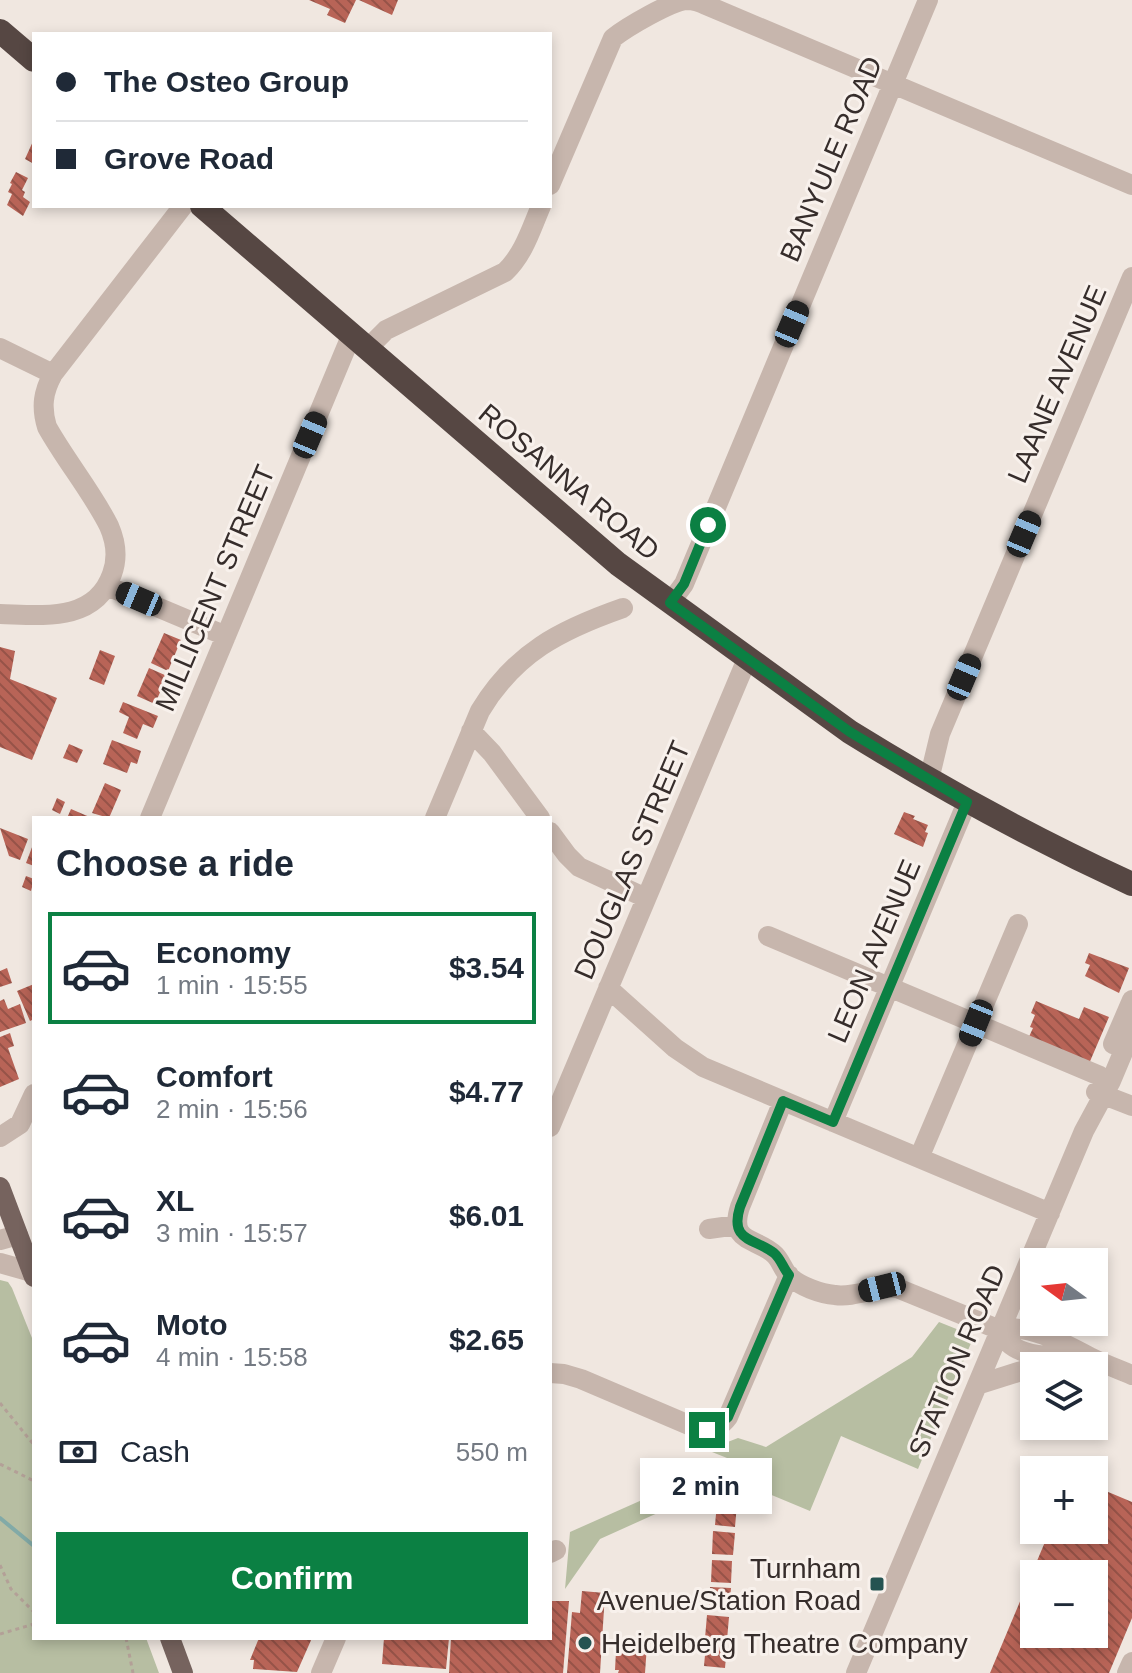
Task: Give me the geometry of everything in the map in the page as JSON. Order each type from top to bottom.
[{"type":"highway","points":[[0,31],[32,58]]},
{"type":"highway","name":"ROSANNA ROAD","points":[[204,208],[627,572],[850,732],[967,802],[1046,844],[1132,884]]},
{"type":"main road","points":[[0,1187],[9,1237],[32,1272]]},
{"type":"main road","points":[[171,1640],[183,1673]]},
{"type":"street","points":[[552,180],[613,38],[679,1],[692,0],[1132,185]]},
{"type":"street","name":"BANYULE ROAD","points":[[670,603],[684,584],[928,0]]},
{"type":"street","points":[[0,614],[52,615],[73,611],[92,602],[107,586],[116,558],[110,528],[53,438],[44,416],[44,395],[53,374],[181,208]]},
{"type":"street","points":[[359,342],[505,272],[522,250],[540,208]]},
{"type":"street","name":"LAANE AVENUE","points":[[921,775],[1132,277]]},
{"type":"street","name":"MILLICENT STREET","points":[[151,816],[226,636],[359,342]]},
{"type":"street","points":[[0,348],[53,374]]},
{"type":"street","points":[[107,586],[226,636]]},
{"type":"street","points":[[436,816],[489,696],[512,668],[544,642],[577,625],[623,608]]},
{"type":"street","name":"DOUGLAS STREET","points":[[552,1122],[747,659]]},
{"type":"street","points":[[471,731],[492,753],[539,816]]},
{"type":"street","name":"LEON AVENUE","points":[[833,1122],[967,802]]},
{"type":"street","points":[[552,835],[579,867],[646,898]]},
{"type":"street","points":[[919,1158],[1018,924]]},
{"type":"street","points":[[768,936],[976,1023],[1132,1106]]},
{"type":"street","points":[[608,988],[693,1061],[1050,1213]]},
{"type":"street","points":[[1100,1087],[1132,1000]]},
{"type":"street","name":"STATION ROAD","points":[[857,1672],[1100,1087],[1132,1031]]},
{"type":"street","points":[[0,1137],[20,1124],[32,1099]]},
{"type":"street","points":[[783,1101],[740,1207],[737,1225],[747,1240],[773,1253],[789,1275],[809,1287],[834,1295],[849,1295],[882,1287],[897,1288],[1000,1330],[1010,1327],[1021,1329],[1070,1345],[1082,1352]]},
{"type":"street","points":[[0,1124],[26,1114]]},
{"type":"street","points":[[709,1229],[737,1225]]},
{"type":"street","points":[[0,1263],[32,1274]]},
{"type":"street","points":[[552,1373],[581,1379],[696,1428],[713,1429],[728,1417],[789,1275]]},
{"type":"street","points":[[1000,1330],[1004,1340],[1029,1352]]},
{"type":"street","points":[[1108,1365],[1132,1375]]},
{"type":"street","points":[[977,1385],[1020,1371]]},
{"type":"street","points":[[321,1673],[335,1640]]},
{"type":"street","points":[[1127,1673],[1132,1662]]},
{"type":"path","points":[[0,1403],[32,1442]]},
{"type":"path","points":[[0,1464],[32,1480]]},
{"type":"path","points":[[0,1565],[11,1589],[32,1610]]},
{"type":"path","points":[[0,1634],[32,1625]]},
{"type":"path","points":[[126,1640],[133,1673]]},
{"type":"green space","points":[[0,1280],[8,1282],[12,1288],[32,1338],[32,1640],[147,1640],[159,1673],[0,1673]]},
{"type":"green space","points":[[939,1322],[974,1336],[918,1469],[841,1436],[810,1511],[733,1479],[600,1539],[565,1589],[570,1532],[732,1460],[707,1450],[738,1438],[766,1447],[912,1357]]},
{"type":"building","points":[[309,0],[356,0],[345,23],[327,15],[330,9]]},
{"type":"building","points":[[359,0],[398,0],[392,15]]},
{"type":"building","points":[[32,143],[32,163],[25,159]]},
{"type":"building","points":[[16,172],[28,178],[22,190],[25,192],[23,197],[30,202],[23,216],[7,205],[12,194],[8,192],[10,183]]},
{"type":"building","points":[[164,633],[181,640],[168,671],[151,663]]},
{"type":"building","points":[[0,647],[15,651],[10,679],[57,698],[32,760],[0,747]]},
{"type":"building","points":[[100,650],[115,656],[104,685],[89,679]]},
{"type":"building","points":[[149,668],[167,676],[155,704],[137,696]]},
{"type":"building","points":[[123,702],[158,716],[153,728],[143,724],[137,739],[123,733],[129,717],[119,712]]},
{"type":"building","points":[[112,740],[141,751],[137,764],[131,762],[127,773],[103,764]]},
{"type":"building","points":[[69,744],[83,750],[77,763],[63,758]]},
{"type":"building","points":[[105,783],[121,790],[110,816],[92,813]]},
{"type":"building","points":[[57,798],[65,802],[60,814],[52,810]]},
{"type":"building","points":[[71,809],[87,816],[68,816]]},
{"type":"building","points":[[904,812],[928,825],[923,847],[894,834]]},
{"type":"building","points":[[0,828],[28,839],[20,860],[9,856]]},
{"type":"building","points":[[32,847],[32,865],[26,863]]},
{"type":"building","points":[[26,876],[32,878],[31,891],[22,887]]},
{"type":"building","points":[[1089,953],[1129,968],[1119,993],[1085,976],[1090,965],[1085,963]]},
{"type":"building","points":[[7,968],[12,983],[0,987],[0,971]]},
{"type":"building","points":[[32,985],[30,1021],[17,991]]},
{"type":"building","points":[[4,999],[8,1009],[20,1004],[26,1023],[0,1032],[0,1001]]},
{"type":"building","points":[[1036,1001],[1079,1019],[1084,1007],[1109,1017],[1088,1066],[1027,1041],[1033,1028],[1030,1027],[1035,1015],[1031,1013]]},
{"type":"building","points":[[10,1033],[14,1046],[8,1048],[19,1079],[0,1087],[0,1037]]},
{"type":"building","points":[[1108,1492],[1132,1502],[1132,1618],[1109,1673],[990,1673],[1020,1602],[1020,1648],[1108,1648],[1108,1560],[1037,1560],[1044,1544],[1108,1544]]},
{"type":"building","points":[[717,1503],[737,1504],[735,1527],[715,1525]]},
{"type":"building","points":[[713,1531],[735,1533],[733,1555],[712,1554]]},
{"type":"building","points":[[712,1560],[732,1561],[731,1583],[711,1582]]},
{"type":"building","points":[[710,1587],[731,1588],[729,1611],[709,1609]]},
{"type":"building","name":"Heidelberg Theatre Company","points":[[582,1591],[605,1593],[600,1673],[567,1673],[572,1612],[580,1613]]},
{"type":"building","points":[[552,1601],[569,1601],[563,1673],[449,1673],[451,1640],[552,1640]]},
{"type":"building","points":[[707,1615],[729,1617],[727,1640],[705,1638]]},
{"type":"building","points":[[258,1640],[311,1640],[297,1672],[253,1669],[254,1660],[250,1660]]},
{"type":"building","points":[[384,1640],[449,1640],[446,1669],[382,1664]]},
{"type":"building","points":[[636,1644],[647,1645],[645,1673],[618,1673],[619,1670],[615,1670],[616,1651],[635,1652]]},
{"type":"building","points":[[706,1644],[727,1645],[725,1668],[704,1666]]},
{"type":"waterway","points":[[0,1518],[32,1544]]},
{"type":"place","name":"Turnham Avenue/Station Road","points":[[877,1584]]},
{"type":"place","name":"Heidelberg Theatre Company","points":[[585,1643]]},
{"type":"route","points":[[707,1430],[725,1422],[728,1417],[789,1275],[773,1253],[747,1240],[737,1225],[740,1207],[783,1101],[833,1122],[967,802],[850,732],[670,603],[684,584],[708,525]]}]
